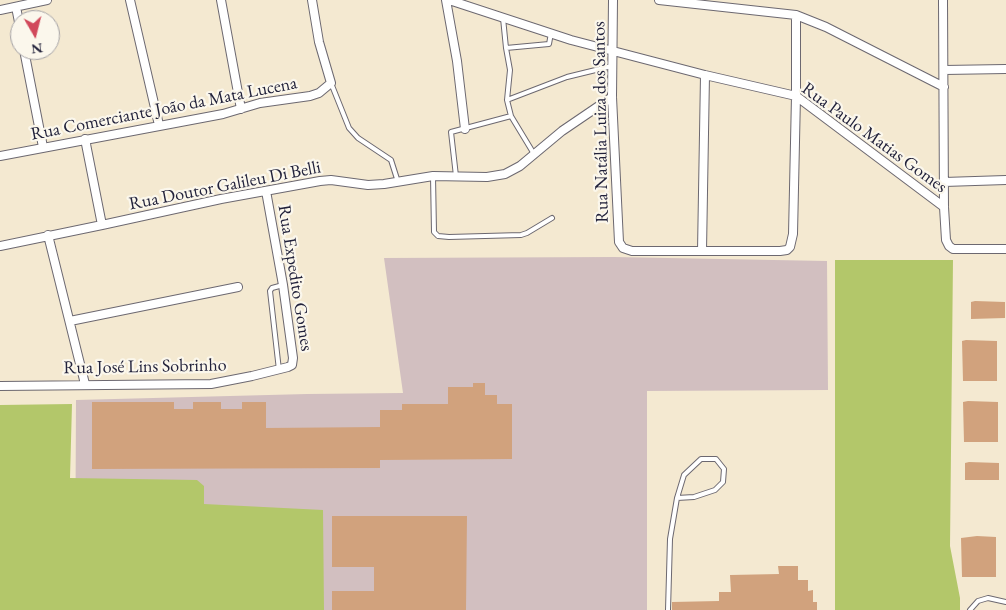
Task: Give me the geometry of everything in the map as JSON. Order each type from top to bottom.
[{"type":"street","points":[[0,10],[47,0]]},
{"type":"street","points":[[130,0],[159,125]]},
{"type":"street","points":[[221,0],[242,109]]},
{"type":"street","points":[[312,0],[319,42],[331,83]]},
{"type":"street","points":[[447,0],[465,129]]},
{"type":"street","name":"Rua Paulo Matias Gomes","points":[[447,0],[612,51],[796,96],[944,207]]},
{"type":"street","points":[[477,10],[480,0]]},
{"type":"street","name":"Rua Natália Luiza dos Santos","points":[[613,0],[612,97],[619,242],[623,248],[632,251],[702,251]]},
{"type":"street","points":[[659,0],[796,15],[826,27],[944,87]]},
{"type":"street","points":[[943,0],[944,207],[946,240],[953,249],[1006,249]]},
{"type":"street","points":[[16,6],[17,10]]},
{"type":"street","points":[[705,75],[702,251],[787,250],[790,247],[793,234],[796,15]]},
{"type":"street","points":[[26,60],[43,147]]},
{"type":"street","points":[[944,70],[1006,68]]},
{"type":"street","name":"Rua Comerciante João da Mata Lucena","points":[[0,156],[222,114],[260,103],[310,96],[319,93],[331,83]]},
{"type":"street","name":"Rua Doutor Galileu Di Belli","points":[[0,246],[102,226],[221,199],[331,180],[368,185],[433,176],[487,177],[505,174],[520,166],[562,131],[612,97]]},
{"type":"street","points":[[85,139],[102,226]]},
{"type":"street","points":[[944,182],[1006,180]]},
{"type":"street","name":"Rua Expedito Gomes","points":[[266,191],[283,285],[293,358],[292,365],[288,368]]},
{"type":"street","points":[[48,236],[86,384]]},
{"type":"street","points":[[70,321],[238,287]]},
{"type":"street","name":"Rua José Lins Sobrinho","points":[[0,386],[212,384],[288,368]]},
{"type":"lane","points":[[503,18],[510,70],[507,100],[511,116],[534,154]]},
{"type":"lane","points":[[506,48],[549,44],[551,33]]},
{"type":"lane","points":[[507,100],[567,77],[612,66]]},
{"type":"lane","points":[[331,83],[349,128],[358,138],[391,160],[398,182]]},
{"type":"lane","points":[[456,176],[451,133],[511,116]]},
{"type":"lane","points":[[433,176],[434,232],[438,236],[521,235],[552,218]]},
{"type":"lane","points":[[279,370],[270,291],[272,288],[283,285]]},
{"type":"lane","points":[[668,610],[670,539],[676,498],[684,476],[701,459],[716,460],[724,469],[724,482],[715,490],[694,497],[676,498]]},
{"type":"lane","points":[[970,610],[978,601],[988,598],[1006,602]]},
{"type":"shaded area","points":[[614,257],[827,261],[828,390],[647,391],[647,610],[75,610],[76,400],[403,393],[384,258]]},
{"type":"green space","points":[[835,260],[953,260],[950,546],[960,598],[960,610],[835,610]]},
{"type":"green space","points":[[72,404],[70,478],[197,480],[204,486],[204,504],[323,510],[324,610],[0,610],[0,405]]},
{"type":"building","points":[[971,302],[1005,302],[1005,318],[971,319]]},
{"type":"building","points":[[962,341],[997,341],[997,381],[963,381]]},
{"type":"building","points":[[473,383],[485,383],[485,395],[497,395],[497,404],[512,404],[512,459],[380,460],[380,468],[92,469],[92,402],[174,402],[174,409],[193,409],[193,402],[221,402],[221,409],[242,409],[242,402],[266,402],[266,428],[380,427],[380,410],[402,410],[402,404],[448,404],[448,387],[473,387]]},
{"type":"building","points":[[963,402],[998,402],[998,442],[964,442]]},
{"type":"building","points":[[965,463],[999,463],[999,480],[965,480]]},
{"type":"building","points":[[332,516],[467,516],[466,610],[332,610],[332,591],[374,591],[374,567],[332,567]]},
{"type":"building","points":[[977,536],[996,537],[996,577],[962,577],[961,538]]},
{"type":"building","points":[[778,566],[798,566],[798,580],[808,580],[808,591],[813,590],[813,602],[817,602],[817,610],[672,610],[672,602],[719,601],[719,592],[731,592],[730,575],[779,574]]}]
